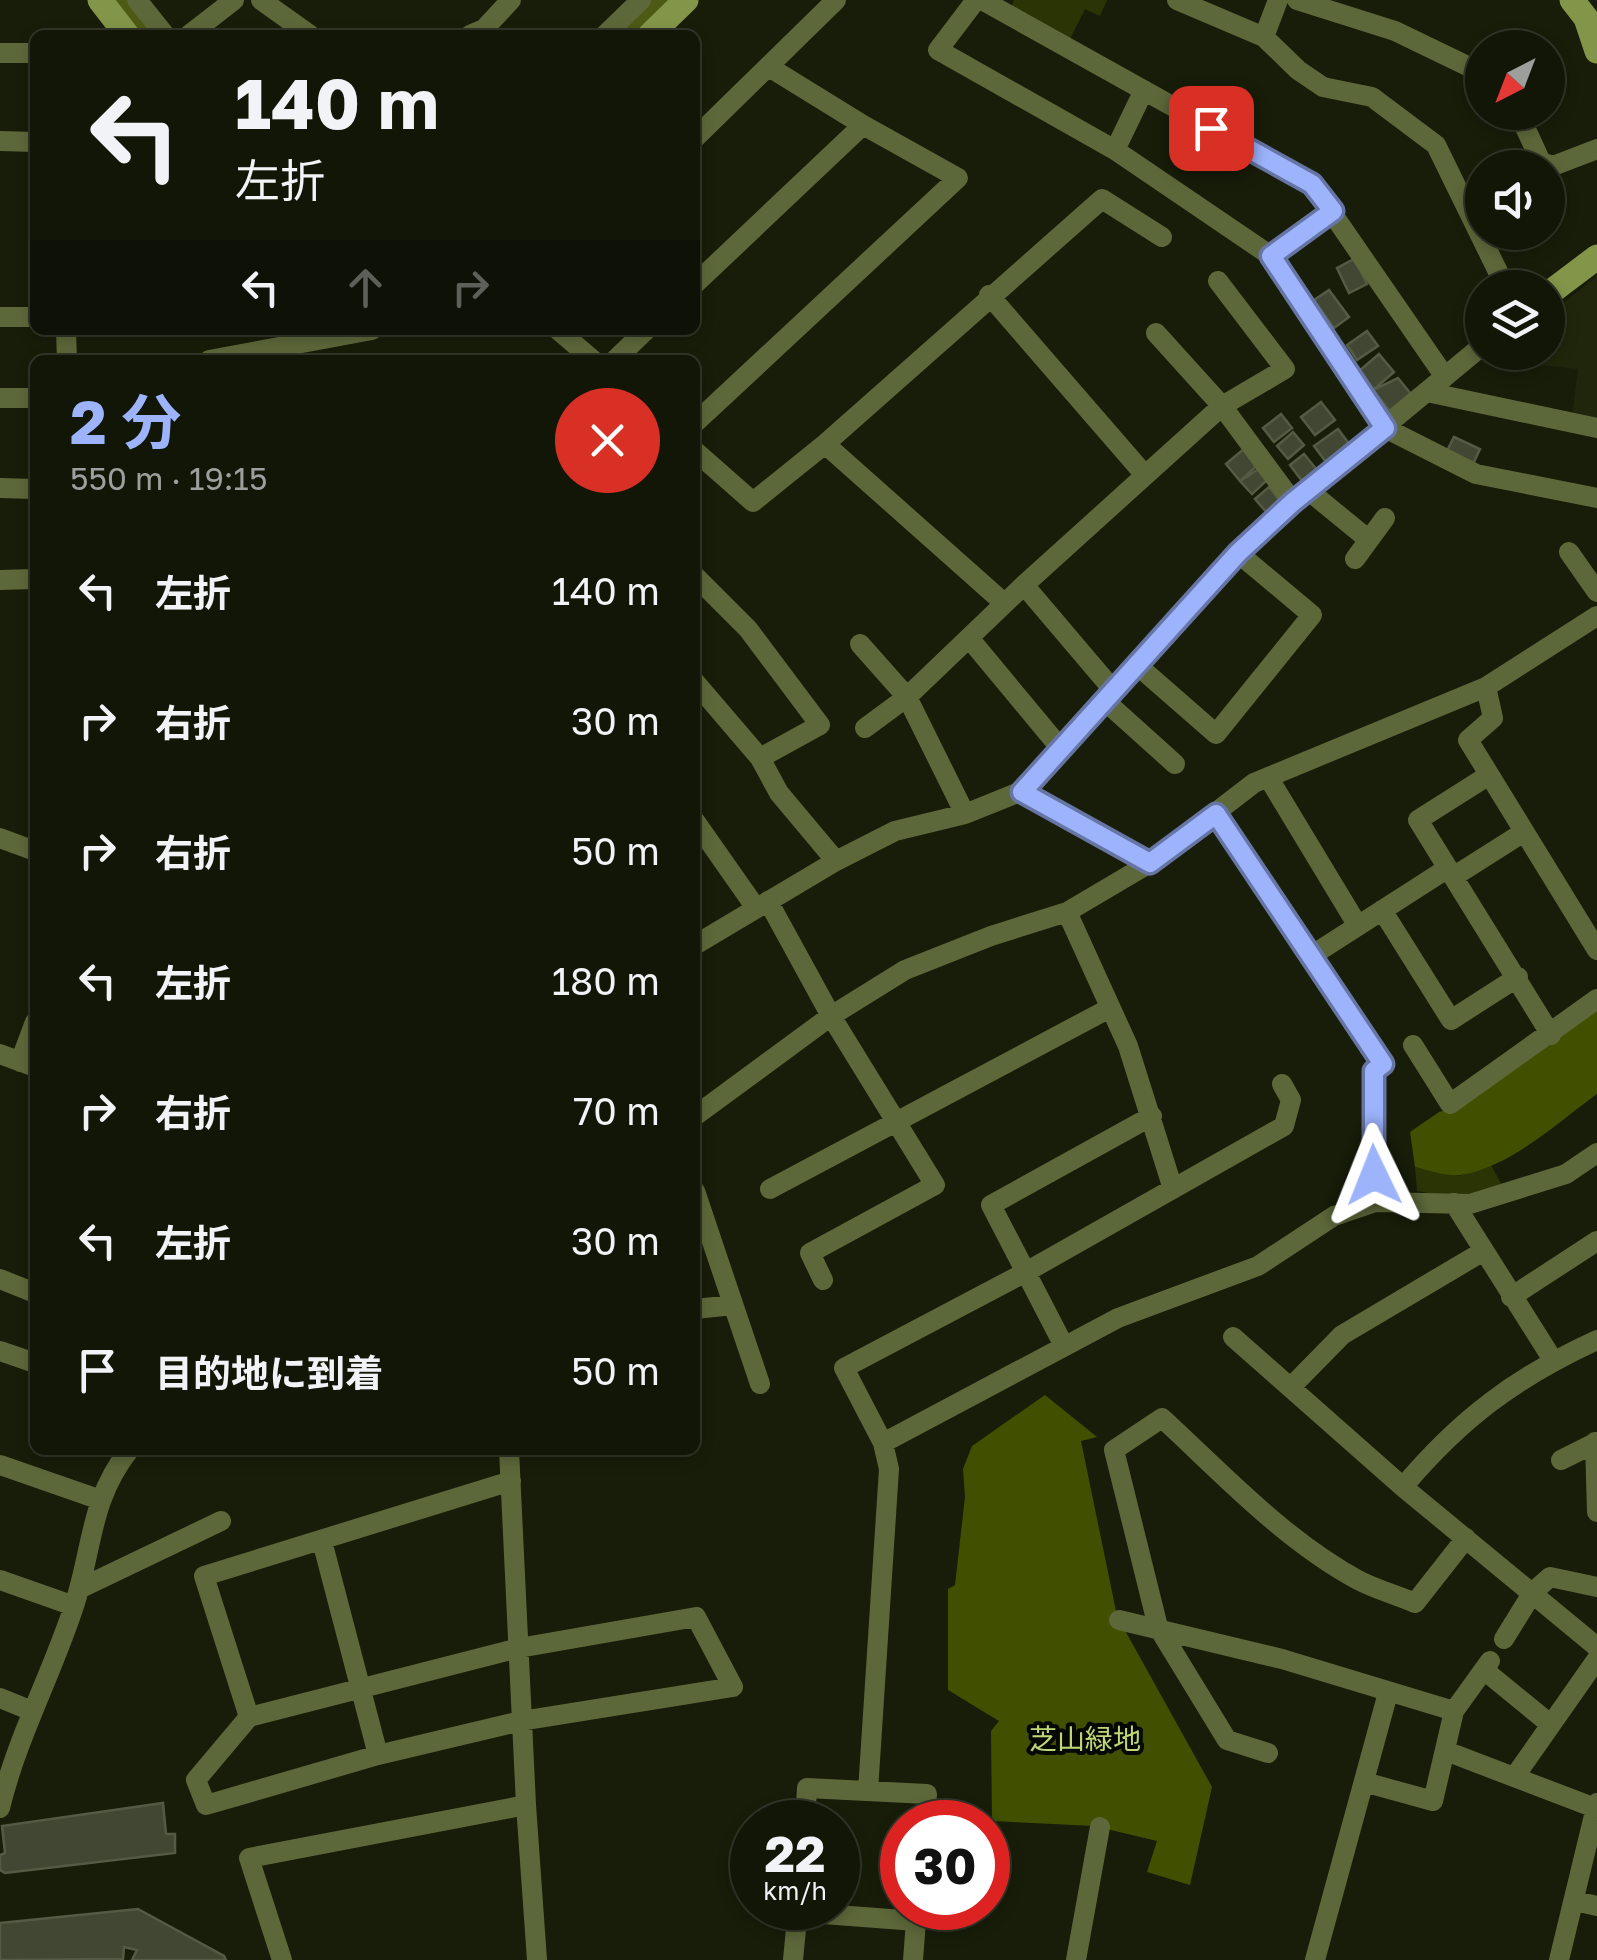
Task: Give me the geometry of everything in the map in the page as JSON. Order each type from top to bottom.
[{"type":"street","points":[[100,0],[123,30]]},
{"type":"street","points":[[137,0],[161,30]]},
{"type":"street","points":[[195,30],[234,0]]},
{"type":"street","points":[[261,0],[303,30]]},
{"type":"street","points":[[485,30],[511,0]]},
{"type":"street","points":[[610,30],[640,0]]},
{"type":"street","points":[[655,30],[686,0]]},
{"type":"street","points":[[700,133],[836,0]]},
{"type":"street","points":[[1445,378],[1312,184],[979,0],[938,50],[1115,150],[1271,256],[1385,428],[1476,474],[1597,498]]},
{"type":"street","points":[[1177,0],[1264,38],[1323,87],[1372,97],[1436,145],[1497,270]]},
{"type":"street","points":[[1264,38],[1278,0]]},
{"type":"street","points":[[1297,0],[1395,31],[1465,65]]},
{"type":"street","points":[[1572,0],[1586,18],[1597,50]]},
{"type":"street","points":[[0,54],[30,54]]},
{"type":"street","points":[[700,418],[958,178],[770,67]]},
{"type":"street","points":[[1115,150],[1144,90]]},
{"type":"street","points":[[700,279],[863,125]]},
{"type":"street","points":[[1526,130],[1541,162],[1552,166],[1597,149]]},
{"type":"street","points":[[0,141],[30,142]]},
{"type":"street","points":[[700,455],[753,502],[825,444],[1102,200],[1162,236]]},
{"type":"street","points":[[1271,256],[1333,211]]},
{"type":"street","points":[[1565,281],[1597,257]]},
{"type":"street","points":[[865,728],[907,696],[1222,406],[1285,369],[1218,281]]},
{"type":"street","points":[[990,296],[1144,474]]},
{"type":"street","points":[[0,316],[30,317]]},
{"type":"street","points":[[1156,334],[1301,496],[1369,540]]},
{"type":"street","points":[[233,355],[329,335]]},
{"type":"street","points":[[564,335],[587,355]]},
{"type":"street","points":[[620,355],[641,335]]},
{"type":"street","points":[[700,942],[836,860],[895,830],[965,814],[1022,792],[1238,553],[1465,361]]},
{"type":"street","points":[[1428,392],[1597,428]]},
{"type":"street","points":[[0,398],[30,398]]},
{"type":"street","points":[[825,444],[1004,603]]},
{"type":"street","points":[[0,488],[30,489]]},
{"type":"street","points":[[1354,559],[1385,518]]},
{"type":"street","points":[[1570,552],[1597,592]]},
{"type":"street","points":[[1137,665],[1216,734],[1312,615],[1238,553]]},
{"type":"street","points":[[0,580],[30,579]]},
{"type":"street","points":[[700,581],[748,629],[820,724],[760,758]]},
{"type":"street","points":[[1024,585],[1110,696],[1175,764]]},
{"type":"street","points":[[700,1112],[832,1016],[905,970],[990,936],[1067,912],[1150,863],[1254,784],[1486,688],[1597,616]]},
{"type":"street","points":[[969,638],[1062,750]]},
{"type":"street","points":[[860,644],[907,696],[965,814]]},
{"type":"street","points":[[700,688],[760,758],[779,792],[836,860]]},
{"type":"street","points":[[1486,688],[1494,718],[1468,740],[1597,950]]},
{"type":"street","points":[[1489,775],[1418,820],[1551,1035]]},
{"type":"street","points":[[1268,778],[1358,926]]},
{"type":"street","points":[[1022,792],[1150,863]]},
{"type":"street","points":[[1216,814],[1383,1064],[1374,1071],[1372,1096],[1375,1202]]},
{"type":"street","points":[[700,827],[762,904],[935,1185],[810,1253],[823,1280]]},
{"type":"street","points":[[1311,956],[1382,910],[1524,832]]},
{"type":"street","points":[[0,838],[30,849]]},
{"type":"street","points":[[1382,910],[1451,1020],[1518,978]]},
{"type":"street","points":[[1067,912],[1128,1046],[1173,1189]]},
{"type":"street","points":[[1412,1046],[1450,1104],[1597,999]]},
{"type":"street","points":[[770,1188],[1110,1008]]},
{"type":"street","points":[[18,1061],[30,1033]]},
{"type":"street","points":[[868,1791],[888,1469],[883,1442],[844,1368],[1026,1272],[1284,1126],[1291,1100],[1282,1084]]},
{"type":"street","points":[[1064,1346],[991,1205],[1152,1116]]},
{"type":"street","points":[[883,1442],[1118,1318],[1258,1266],[1334,1216],[1375,1202],[1470,1204],[1566,1174],[1597,1152]]},
{"type":"street","points":[[1454,1204],[1553,1360]]},
{"type":"street","points":[[700,1207],[760,1384]]},
{"type":"street","points":[[1511,1296],[1597,1242]]},
{"type":"street","points":[[1291,1388],[1342,1336],[1482,1252]]},
{"type":"street","points":[[0,1279],[30,1291]]},
{"type":"street","points":[[700,1308],[733,1305]]},
{"type":"street","points":[[1233,1337],[1403,1487],[1597,1646]]},
{"type":"street","points":[[1403,1487],[1439,1444],[1474,1413],[1553,1360],[1597,1340]]},
{"type":"street","points":[[0,1351],[30,1360]]},
{"type":"street","points":[[1268,1753],[1227,1740],[1158,1627],[1114,1450],[1162,1418],[1319,1556],[1359,1581],[1415,1603],[1466,1538]]},
{"type":"street","points":[[1561,1460],[1596,1442],[1597,1512]]},
{"type":"street","points":[[2,1794],[76,1597],[98,1499],[125,1455]]},
{"type":"street","points":[[509,1455],[521,1722],[537,1960]]},
{"type":"street","points":[[0,1465],[98,1499]]},
{"type":"street","points":[[250,1717],[204,1576],[512,1481]]},
{"type":"street","points":[[0,1580],[76,1597],[221,1521]]},
{"type":"street","points":[[322,1541],[378,1755]]},
{"type":"street","points":[[1504,1639],[1533,1592],[1550,1577],[1597,1587]]},
{"type":"street","points":[[696,1618],[733,1687],[521,1722],[378,1755],[206,1805],[196,1780],[250,1717],[361,1689],[519,1648],[696,1618]]},
{"type":"street","points":[[1119,1620],[1282,1660],[1454,1711]]},
{"type":"street","points":[[1514,1776],[1597,1659]]},
{"type":"street","points":[[1364,1782],[1433,1801],[1454,1711],[1487,1666],[1550,1724]]},
{"type":"street","points":[[1315,1960],[1388,1693]]},
{"type":"street","points":[[0,1698],[32,1711]]},
{"type":"street","points":[[1446,1751],[1596,1805],[1560,1960]]},
{"type":"street","points":[[806,1800],[807,1788],[927,1794],[926,1800]]},
{"type":"street","points":[[282,1960],[249,1858],[526,1805]]},
{"type":"street","points":[[1076,1960],[1100,1827]]},
{"type":"street","points":[[1575,1901],[1597,1906]]},
{"type":"street","points":[[793,1960],[795,1930]]},
{"type":"street","points":[[913,1960],[916,1930]]},
{"type":"shaded area","points":[[1014,0],[1107,0],[1100,16],[1085,9],[1069,41],[1011,7]]},
{"type":"shaded area","points":[[1597,276],[1597,421],[1572,416],[1578,369],[1565,368],[1565,302]]},
{"type":"shaded area","points":[[1491,1165],[1503,1187],[1454,1198],[1417,1191],[1415,1167],[1459,1176]]},
{"type":"green space","points":[[1597,1005],[1597,1094],[1498,1163],[1456,1175],[1415,1167],[1410,1132],[1452,1108]]},
{"type":"green space","name":"芝山緑地","points":[[1045,1395],[1097,1437],[1081,1441],[1117,1616],[1212,1787],[1190,1885],[1147,1872],[1157,1841],[1094,1826],[1010,1822],[1010,1800],[992,1800],[991,1731],[999,1721],[948,1690],[948,1589],[955,1585],[965,1497],[963,1469],[972,1446]]},
{"type":"building","points":[[1354,259],[1367,284],[1349,293],[1337,268]]},
{"type":"building","points":[[1329,290],[1349,317],[1334,328],[1314,300]]},
{"type":"building","points":[[1367,331],[1378,346],[1357,360],[1347,345]]},
{"type":"building","points":[[1379,354],[1394,372],[1373,390],[1358,372]]},
{"type":"building","points":[[1398,378],[1411,394],[1390,411],[1373,390]]},
{"type":"building","points":[[1321,402],[1335,420],[1315,435],[1301,417]]},
{"type":"building","points":[[1281,414],[1292,428],[1274,442],[1263,428]]},
{"type":"building","points":[[1338,429],[1350,445],[1326,462],[1314,446]]},
{"type":"building","points":[[1293,432],[1304,445],[1288,459],[1277,446]]},
{"type":"building","points":[[1454,437],[1480,449],[1473,464],[1447,451]]},
{"type":"building","points":[[1245,448],[1259,464],[1240,481],[1226,464]]},
{"type":"building","points":[[1304,454],[1317,470],[1302,481],[1290,465]]},
{"type":"building","points":[[1265,465],[1266,481],[1252,494],[1240,481]]},
{"type":"building","points":[[1269,487],[1281,502],[1267,513],[1255,499]]},
{"type":"building","points":[[163,1803],[166,1834],[175,1834],[175,1853],[5,1873],[0,1870],[0,1855],[5,1853],[2,1826]]},
{"type":"building","points":[[138,1909],[226,1960],[132,1960],[137,1950],[124,1947],[123,1959],[0,1960],[0,1923]]},
{"type":"waterway","points":[[117,0],[143,30]]},
{"type":"waterway","points":[[634,30],[664,0]]},
{"type":"route","points":[[1211,128],[1312,184],[1333,211],[1271,256],[1385,428],[1293,502],[1238,553],[1022,792],[1150,863],[1216,814],[1383,1064],[1374,1071],[1374,1175]]}]
